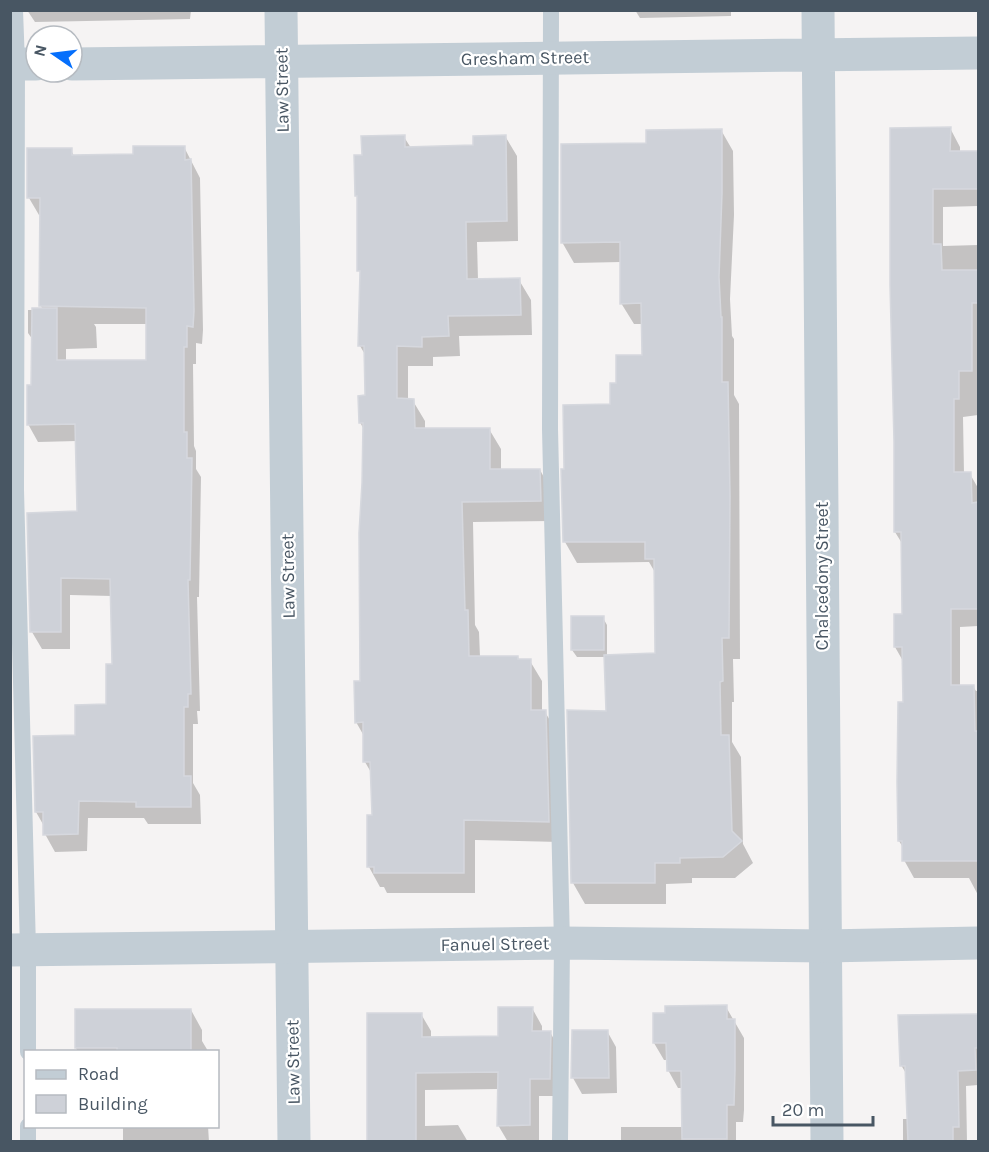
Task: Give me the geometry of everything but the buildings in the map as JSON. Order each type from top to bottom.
[{"type":"street","name":"Law Street","points":[[281,10],[294,1142]]},
{"type":"street","name":"Chalcedony Street","points":[[818,10],[827,1142]]},
{"type":"street","name":"Gresham Street","points":[[84,64],[978,52]]},
{"type":"street","name":"Fanuel Street","points":[[19,950],[562,943],[825,946],[978,943]]},
{"type":"lane","points":[[15,10],[21,64],[16,490],[19,950],[28,1050]]},
{"type":"lane","points":[[551,10],[550,429],[562,943],[560,1142]]}]
